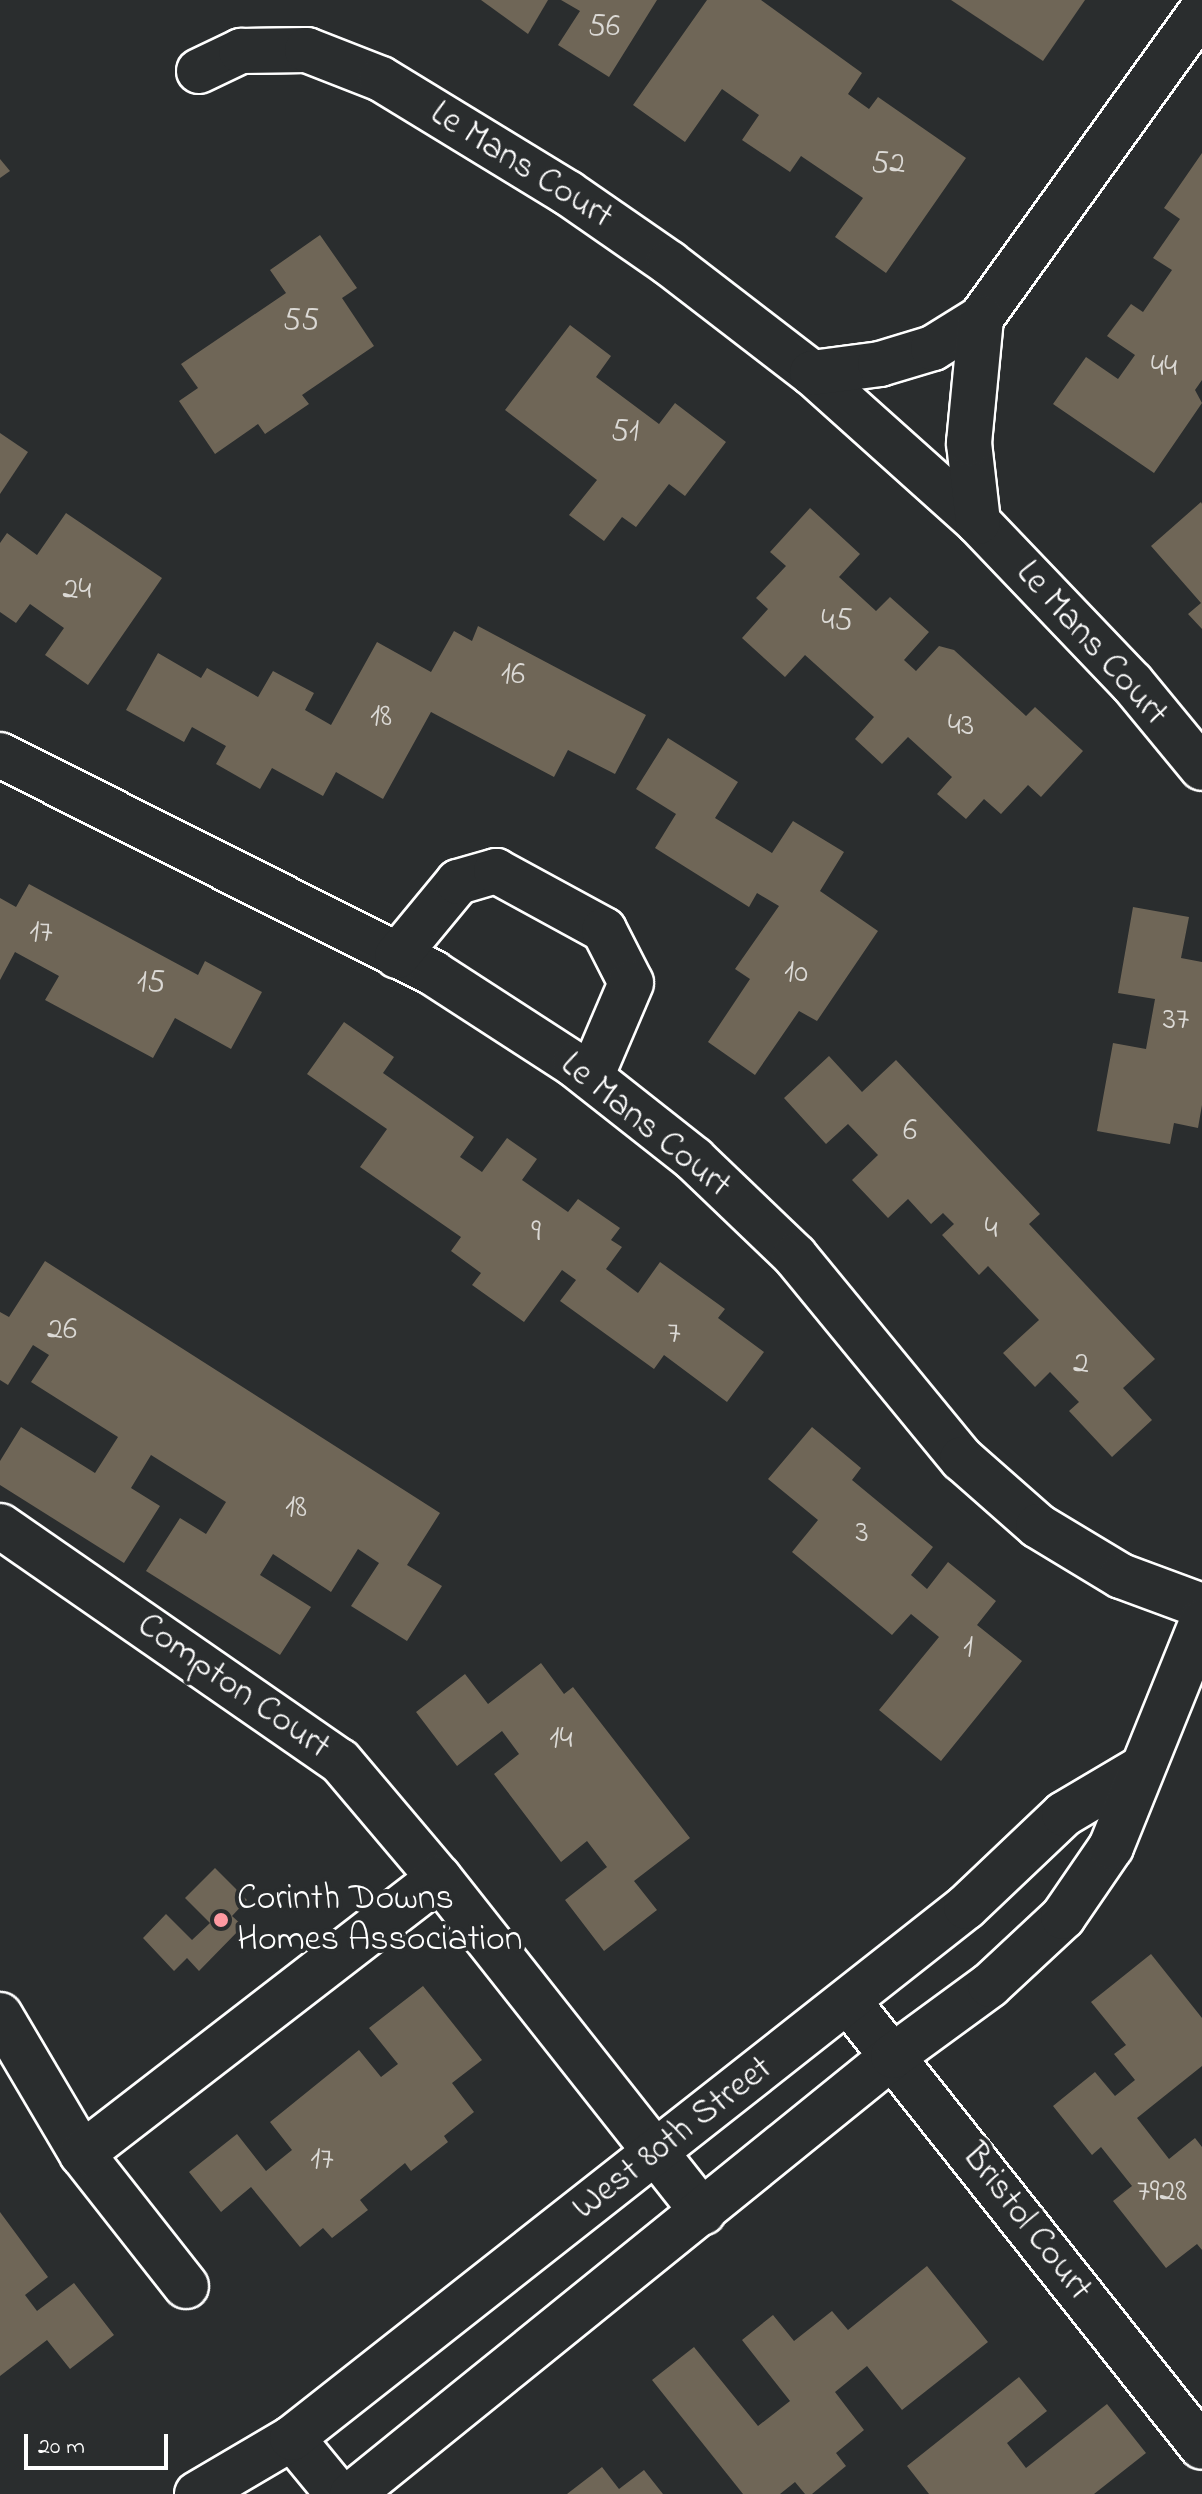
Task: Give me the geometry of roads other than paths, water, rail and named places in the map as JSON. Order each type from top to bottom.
[{"type":"street","points":[[812,373],[880,364],[933,348],[981,318],[1202,11]]},
{"type":"street","name":"Le Mans Court","points":[[199,71],[241,51],[307,50],[381,79],[568,193],[812,373],[978,522],[1132,683],[1202,768]]},
{"type":"street","points":[[978,522],[969,443],[981,318]]},
{"type":"street","name":"Le Mans Court","points":[[0,755],[433,973],[591,1077],[694,1159],[795,1256],[962,1459],[1038,1526],[1121,1576],[1202,1606]]},
{"type":"street","points":[[397,956],[458,882],[496,871],[604,930],[631,983],[591,1077]]},
{"type":"street","name":"Compton Court","points":[[0,1526],[340,1761],[439,1878],[703,2212]]},
{"type":"street","name":"West 80th Street","points":[[352,2494],[893,2056],[990,1985],[1063,1917],[1111,1847],[1138,1770],[1202,1622]]},
{"type":"street","name":"West 80th Street","points":[[197,2494],[292,2438],[966,1907],[1064,1814],[1138,1770]]},
{"type":"street","points":[[82,2154],[439,1878]]},
{"type":"street","name":"Bristol Court","points":[[848,2001],[1202,2447]]},
{"type":"street","points":[[0,2015],[82,2154],[186,2286]]},
{"type":"street","points":[[292,2438],[338,2494]]},
{"type":"place","name":"Corinth Downs Homes Association","points":[[221,1920]]}]
